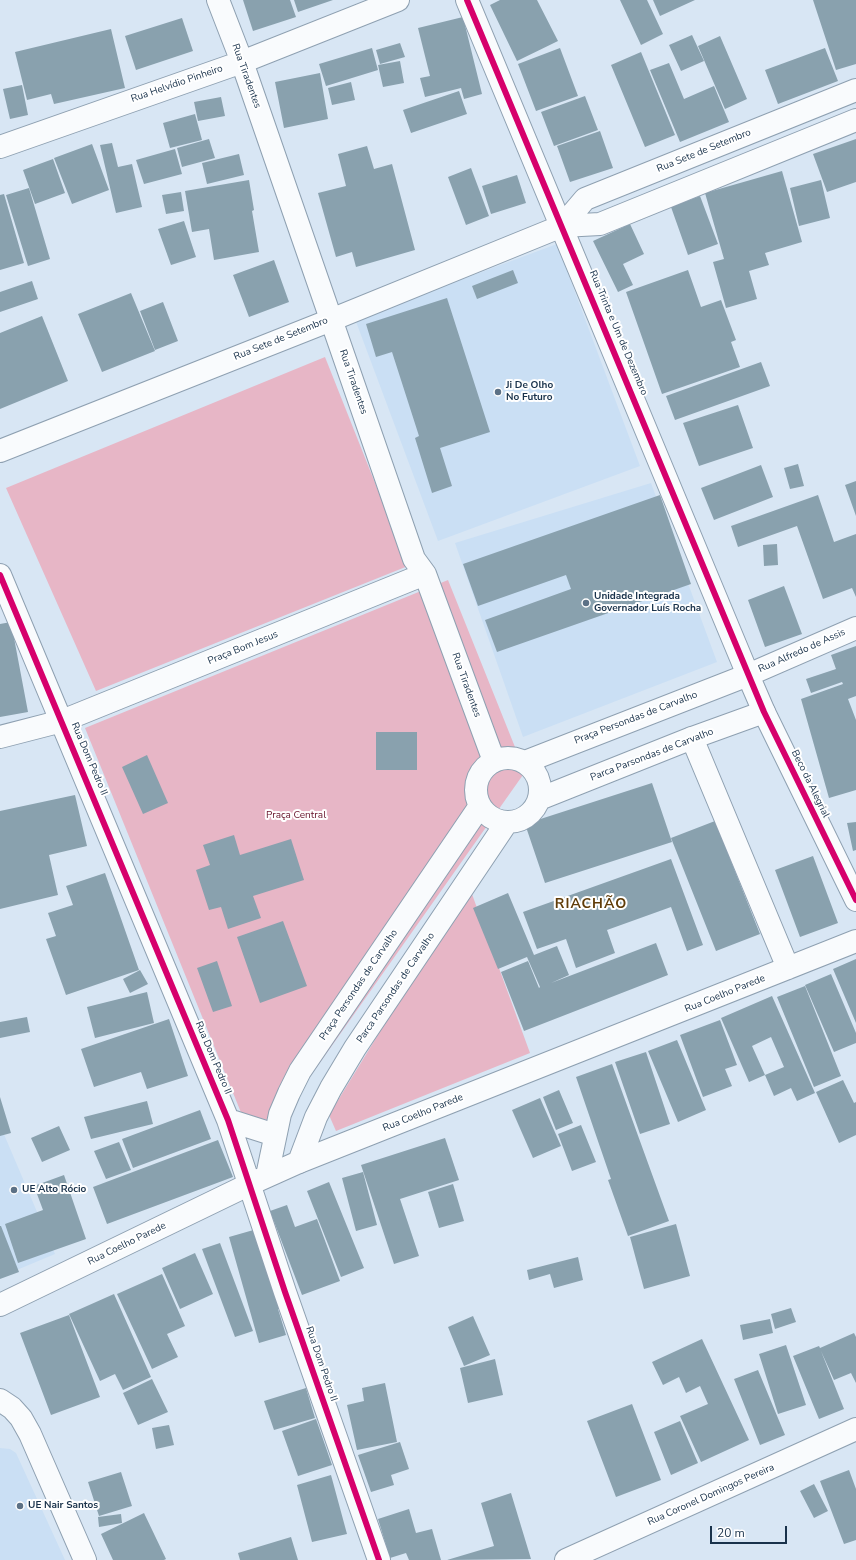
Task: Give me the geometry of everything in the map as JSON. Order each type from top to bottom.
[{"type":"street","name":"Rua Tiradentes","points":[[218,0],[242,62],[414,559],[425,574],[494,761]]},
{"type":"street","name":"Rua Helvídio Pinheiro","points":[[0,147],[242,62],[398,0]]},
{"type":"street","name":"Rua Trinta e Um de Dezembro","points":[[467,0],[748,675]]},
{"type":"street","name":"Rua Sete de Setembro","points":[[562,226],[585,199],[856,90]]},
{"type":"street","name":"Rua Sete de Setembro","points":[[0,451],[331,320],[562,226],[600,224],[856,120]]},
{"type":"street","name":"Praça Bom Jesus","points":[[0,737],[62,721],[425,574]]},
{"type":"street","name":"Rua Dom Pedro II","points":[[0,575],[228,1120],[259,1180],[285,1292],[379,1560]]},
{"type":"street","name":"Rua Alfredo de Assis","points":[[748,675],[856,628]]},
{"type":"street","name":"Beco da Alegrial","points":[[748,675],[764,712],[856,900]]},
{"type":"street","name":"Praça Persondas de Carvalho","points":[[525,762],[748,675]]},
{"type":"street","name":"Parca Parsondas de Carvalho","points":[[539,799],[692,738],[764,712]]},
{"type":"street","points":[[692,738],[788,968]]},
{"type":"street","points":[[504,758],[515,758],[525,762],[533,769],[538,778],[540,788],[539,799],[534,809],[527,816],[517,821],[507,822],[496,820],[487,814],[480,806],[476,797],[476,786],[479,776],[494,761],[504,758]]},
{"type":"street","name":"Praça Persondas de Carvalho","points":[[259,1180],[275,1135],[280,1114],[300,1071],[480,806]]},
{"type":"street","name":"Parca Parsondas de Carvalho","points":[[299,1162],[316,1117],[331,1088],[507,822]]},
{"type":"street","name":"Rua Coelho Parede","points":[[0,1305],[299,1162],[856,941]]},
{"type":"street","points":[[228,1120],[275,1135]]},
{"type":"street","points":[[0,1400],[12,1408],[21,1418],[85,1560]]},
{"type":"street","name":"Rua Coronel Domingos Pereira","points":[[566,1560],[856,1430]]},
{"type":"shaded area","name":"Ji De Olho No Futuro","points":[[557,244],[640,466],[438,541],[355,319]]},
{"type":"shaded area","name":"Unidade Integrada Governador Luís Rocha","points":[[651,483],[717,662],[523,737],[455,543]]},
{"type":"shaded area","name":"UE Alto Rócio","points":[[0,1125],[55,1254],[0,1277]]},
{"type":"shaded area","name":"UE Nair Santos","points":[[0,1448],[10,1449],[16,1453],[65,1560],[0,1560]]},
{"type":"green space","points":[[325,357],[408,566],[96,691],[6,488]]},
{"type":"green space","name":"Praça Central","points":[[448,580],[525,772],[278,1122],[242,1115],[85,728]]},
{"type":"green space","points":[[469,886],[530,1053],[336,1131],[329,1115]]},
{"type":"building","points":[[243,0],[290,0],[296,17],[253,31]]},
{"type":"building","points":[[294,0],[333,0],[298,12]]},
{"type":"building","points":[[500,0],[537,0],[558,41],[517,61],[490,5]]},
{"type":"building","points":[[620,0],[647,0],[663,34],[641,45]]},
{"type":"building","points":[[653,0],[695,0],[660,16]]},
{"type":"building","points":[[813,0],[856,0],[856,64],[836,70]]},
{"type":"building","points":[[463,17],[482,94],[464,99],[461,88],[425,97],[420,78],[430,76],[418,28]]},
{"type":"building","points":[[182,18],[193,51],[136,70],[125,36]]},
{"type":"building","points":[[111,29],[125,88],[54,104],[51,94],[27,100],[15,52]]},
{"type":"building","points":[[692,35],[704,61],[681,71],[669,45]]},
{"type":"building","points":[[720,36],[747,99],[725,109],[698,46]]},
{"type":"building","points":[[400,43],[405,57],[380,64],[376,50]]},
{"type":"building","points":[[372,48],[378,70],[326,86],[319,64]]},
{"type":"building","points":[[560,48],[578,96],[536,111],[518,64]]},
{"type":"building","points":[[825,48],[838,81],[778,104],[765,70]]},
{"type":"building","points":[[641,52],[675,135],[645,147],[611,65]]},
{"type":"building","points":[[400,61],[404,83],[383,87],[378,65]]},
{"type":"building","points":[[669,63],[684,99],[714,86],[729,122],[680,142],[650,70]]},
{"type":"building","points":[[320,73],[328,119],[284,128],[275,82]]},
{"type":"building","points":[[351,82],[355,100],[332,105],[328,88]]},
{"type":"building","points":[[22,85],[28,115],[10,119],[3,89]]},
{"type":"building","points":[[459,91],[467,114],[411,133],[403,110]]},
{"type":"building","points":[[585,96],[598,130],[554,146],[541,112]]},
{"type":"building","points":[[221,97],[225,116],[198,121],[194,102]]},
{"type":"building","points":[[195,114],[202,140],[170,148],[163,123]]},
{"type":"building","points":[[600,131],[613,168],[570,182],[557,146]]},
{"type":"building","points":[[209,139],[215,158],[182,167],[177,148]]},
{"type":"building","points":[[856,139],[856,182],[827,192],[813,154]]},
{"type":"building","points":[[112,143],[118,167],[132,164],[142,207],[116,213],[100,145]]},
{"type":"building","points":[[92,144],[109,190],[72,204],[54,158]]},
{"type":"building","points":[[367,146],[374,169],[392,164],[415,250],[356,267],[352,252],[336,257],[318,193],[346,186],[338,154]]},
{"type":"building","points":[[175,149],[182,174],[144,184],[136,160]]},
{"type":"building","points":[[239,154],[244,175],[207,184],[202,163]]},
{"type":"building","points":[[53,159],[65,193],[35,204],[23,170]]},
{"type":"building","points":[[471,168],[489,216],[466,225],[448,177]]},
{"type":"building","points":[[782,171],[802,242],[765,253],[769,265],[749,271],[757,299],[726,308],[713,262],[724,259],[705,193]]},
{"type":"building","points":[[517,175],[526,203],[491,214],[482,186]]},
{"type":"building","points":[[249,180],[254,210],[252,211],[259,252],[214,260],[209,229],[192,232],[185,191]]},
{"type":"building","points":[[821,180],[830,218],[799,226],[790,188]]},
{"type":"building","points":[[29,188],[50,259],[28,266],[6,195]]},
{"type":"building","points":[[181,192],[184,211],[166,214],[162,195]]},
{"type":"building","points":[[4,194],[24,263],[0,270],[0,195]]},
{"type":"building","points":[[700,196],[718,244],[688,255],[671,207]]},
{"type":"building","points":[[184,221],[196,257],[171,265],[158,229]]},
{"type":"building","points":[[630,224],[644,254],[623,264],[633,285],[618,292],[593,241]]},
{"type":"building","points":[[274,260],[289,302],[249,317],[233,275]]},
{"type":"building","points":[[513,270],[518,283],[477,299],[472,286]]},
{"type":"building","points":[[688,270],[701,307],[721,300],[736,340],[731,342],[740,367],[662,394],[626,292]]},
{"type":"building","points":[[32,281],[38,299],[0,312],[0,292]]},
{"type":"building","points":[[131,293],[155,351],[102,372],[78,314]]},
{"type":"building","points":[[447,298],[490,432],[440,448],[452,486],[432,493],[415,438],[419,436],[392,352],[376,357],[366,324]]},
{"type":"building","points":[[163,302],[178,341],[155,350],[140,311]]},
{"type":"building","points":[[42,316],[68,381],[0,409],[0,333]]},
{"type":"building","points":[[761,362],[770,386],[675,420],[666,396]]},
{"type":"building","points":[[738,405],[753,448],[699,466],[683,423]]},
{"type":"building","points":[[798,464],[804,486],[790,489],[784,468]]},
{"type":"building","points":[[761,465],[773,497],[714,520],[701,488]]},
{"type":"building","points":[[856,481],[856,516],[845,485]]},
{"type":"building","points":[[660,495],[691,584],[497,652],[485,620],[571,589],[566,575],[478,606],[463,564]]},
{"type":"building","points":[[818,495],[834,542],[856,534],[856,597],[852,588],[823,599],[797,526],[738,547],[731,526]]},
{"type":"building","points":[[777,544],[778,565],[764,566],[763,545]]},
{"type":"building","points":[[784,586],[802,634],[765,647],[748,600]]},
{"type":"building","points":[[11,622],[28,712],[0,717],[0,624]]},
{"type":"building","points":[[856,646],[856,696],[848,699],[856,720],[856,790],[829,798],[801,699],[843,684],[842,682],[811,693],[806,679],[836,669],[831,655]]},
{"type":"building","points":[[376,732],[417,732],[417,770],[376,770]]},
{"type":"building","points":[[147,755],[168,803],[143,814],[122,767]]},
{"type":"building","points":[[652,783],[672,842],[545,883],[525,824]]},
{"type":"building","points":[[75,795],[87,846],[49,855],[58,895],[0,909],[0,811]]},
{"type":"building","points":[[715,821],[760,934],[716,951],[671,838]]},
{"type":"building","points":[[856,822],[856,850],[853,851],[847,823]]},
{"type":"building","points":[[234,835],[240,855],[291,839],[304,880],[253,896],[261,918],[228,929],[221,907],[209,910],[196,870],[210,865],[203,845]]},
{"type":"building","points":[[813,856],[838,923],[800,937],[775,870]]},
{"type":"building","points":[[671,859],[703,945],[687,951],[671,907],[607,930],[615,953],[576,968],[566,939],[537,949],[523,912]]},
{"type":"building","points":[[105,873],[139,970],[66,995],[46,939],[56,936],[48,913],[73,905],[66,886]]},
{"type":"building","points":[[508,893],[534,955],[557,946],[569,975],[551,983],[656,943],[668,975],[524,1031],[501,972],[528,961],[539,988],[540,987],[527,957],[498,969],[473,908]]},
{"type":"building","points":[[283,921],[307,986],[260,1003],[237,937]]},
{"type":"building","points":[[856,959],[856,1023],[833,969]]},
{"type":"building","points":[[217,961],[232,1006],[213,1012],[197,968]]},
{"type":"building","points":[[140,970],[148,984],[130,993],[123,979]]},
{"type":"building","points":[[831,974],[856,1033],[856,1043],[834,1052],[805,985]]},
{"type":"building","points":[[805,986],[841,1076],[814,1087],[777,997]]},
{"type":"building","points":[[147,992],[154,1023],[95,1038],[87,1007]]},
{"type":"building","points":[[772,996],[815,1093],[797,1101],[791,1088],[774,1096],[765,1075],[749,1082],[721,1018]],"holes":[[[771,1037],[784,1067],[765,1075],[752,1046]]]},
{"type":"building","points":[[27,1017],[30,1032],[0,1038],[0,1022]]},
{"type":"building","points":[[169,1019],[188,1076],[147,1089],[141,1072],[94,1087],[81,1049]]},
{"type":"building","points":[[720,1020],[737,1065],[725,1069],[732,1086],[703,1097],[680,1035]]},
{"type":"building","points":[[677,1040],[706,1110],[678,1122],[648,1051]]},
{"type":"building","points":[[646,1052],[670,1124],[640,1134],[615,1062]]},
{"type":"building","points":[[612,1064],[669,1221],[628,1236],[608,1180],[611,1179],[576,1077]]},
{"type":"building","points":[[843,1080],[854,1103],[856,1102],[856,1135],[839,1143],[816,1092]]},
{"type":"building","points":[[559,1090],[573,1123],[556,1130],[543,1097]]},
{"type":"building","points":[[0,1097],[11,1133],[0,1136]]},
{"type":"building","points":[[540,1098],[561,1146],[533,1158],[512,1110]]},
{"type":"building","points":[[147,1101],[153,1124],[91,1139],[84,1117]]},
{"type":"building","points":[[200,1110],[211,1139],[133,1168],[122,1139]]},
{"type":"building","points":[[581,1125],[596,1162],[572,1171],[558,1134]]},
{"type":"building","points":[[59,1126],[70,1150],[42,1162],[31,1138]]},
{"type":"building","points":[[445,1138],[459,1180],[400,1199],[419,1256],[394,1264],[361,1165]]},
{"type":"building","points":[[218,1140],[233,1177],[107,1224],[93,1187]]},
{"type":"building","points":[[119,1142],[131,1170],[106,1179],[94,1151]]},
{"type":"building","points":[[363,1172],[377,1225],[356,1231],[342,1178]]},
{"type":"building","points":[[64,1175],[86,1239],[18,1263],[5,1224],[43,1210],[34,1186]]},
{"type":"building","points":[[329,1182],[364,1268],[341,1277],[307,1191]]},
{"type":"building","points":[[453,1184],[464,1221],[439,1228],[428,1192]]},
{"type":"building","points":[[287,1205],[295,1227],[317,1219],[340,1281],[302,1295],[270,1211]]},
{"type":"building","points":[[676,1224],[690,1276],[644,1289],[630,1237]]},
{"type":"building","points":[[0,1226],[19,1272],[0,1279]]},
{"type":"building","points":[[264,1227],[286,1307],[278,1309],[286,1335],[259,1343],[229,1237]]},
{"type":"building","points":[[220,1243],[253,1331],[235,1337],[202,1249]]},
{"type":"building","points":[[195,1253],[213,1294],[180,1309],[162,1268]]},
{"type":"building","points":[[578,1257],[583,1280],[554,1288],[550,1274],[529,1280],[527,1270]]},
{"type":"building","points":[[162,1274],[185,1326],[167,1334],[178,1357],[152,1369],[117,1294]]},
{"type":"building","points":[[114,1294],[151,1377],[123,1390],[115,1374],[100,1381],[69,1314]]},
{"type":"building","points":[[791,1308],[796,1322],[775,1329],[771,1314]]},
{"type":"building","points":[[69,1315],[100,1397],[51,1415],[20,1333]]},
{"type":"building","points":[[473,1316],[490,1355],[464,1366],[448,1327]]},
{"type":"building","points":[[770,1319],[773,1333],[743,1340],[740,1325]]},
{"type":"building","points":[[854,1333],[856,1337],[856,1383],[851,1373],[834,1380],[821,1351],[844,1409],[819,1419],[793,1356],[819,1346],[820,1348]]},
{"type":"building","points":[[702,1339],[749,1440],[701,1462],[680,1416],[708,1404],[700,1386],[686,1393],[679,1377],[663,1385],[652,1362]]},
{"type":"building","points":[[786,1345],[806,1405],[778,1414],[759,1354]]},
{"type":"building","points":[[495,1359],[503,1395],[468,1403],[460,1368]]},
{"type":"building","points":[[758,1370],[785,1435],[760,1445],[734,1379]]},
{"type":"building","points":[[152,1379],[168,1412],[138,1425],[123,1393]]},
{"type":"building","points":[[385,1383],[397,1442],[357,1450],[347,1405],[364,1401],[362,1388]]},
{"type":"building","points":[[306,1388],[315,1418],[274,1430],[264,1401]]},
{"type":"building","points":[[632,1404],[661,1480],[616,1497],[587,1421]]},
{"type":"building","points":[[316,1419],[332,1465],[298,1476],[282,1431]]},
{"type":"building","points":[[680,1421],[698,1463],[671,1475],[654,1432]]},
{"type":"building","points":[[169,1425],[174,1445],[156,1449],[152,1428]]},
{"type":"building","points":[[400,1442],[409,1469],[391,1475],[394,1485],[371,1492],[358,1455]]},
{"type":"building","points":[[849,1470],[856,1489],[856,1540],[844,1544],[820,1481]]},
{"type":"building","points":[[121,1472],[132,1506],[99,1516],[88,1482]]},
{"type":"building","points":[[331,1475],[347,1534],[312,1542],[297,1485]]},
{"type":"building","points":[[814,1484],[828,1511],[814,1518],[800,1491]]},
{"type":"building","points":[[511,1493],[531,1559],[447,1560],[494,1546],[481,1503]]},
{"type":"building","points":[[409,1509],[416,1533],[432,1529],[441,1560],[409,1560],[406,1553],[390,1558],[378,1519]]},
{"type":"building","points":[[144,1513],[166,1559],[113,1560],[101,1534]]},
{"type":"building","points":[[121,1514],[122,1523],[99,1527],[98,1517]]},
{"type":"building","points":[[291,1537],[298,1560],[240,1560],[238,1553]]},
{"type":"cycle path","points":[[467,0],[764,712],[856,900]]},
{"type":"cycle path","points":[[0,575],[228,1120],[285,1292],[379,1560]]},
{"type":"place","name":"Ji De Olho No Futuro","points":[[498,392]]},
{"type":"place","name":"Unidade Integrada Governador Luís Rocha","points":[[586,603]]},
{"type":"place","name":"UE Alto Rócio","points":[[14,1190]]},
{"type":"place","name":"UE Nair Santos","points":[[20,1506]]},
{"type":"district","name":"RIACHÃO","points":[[591,905]]}]
